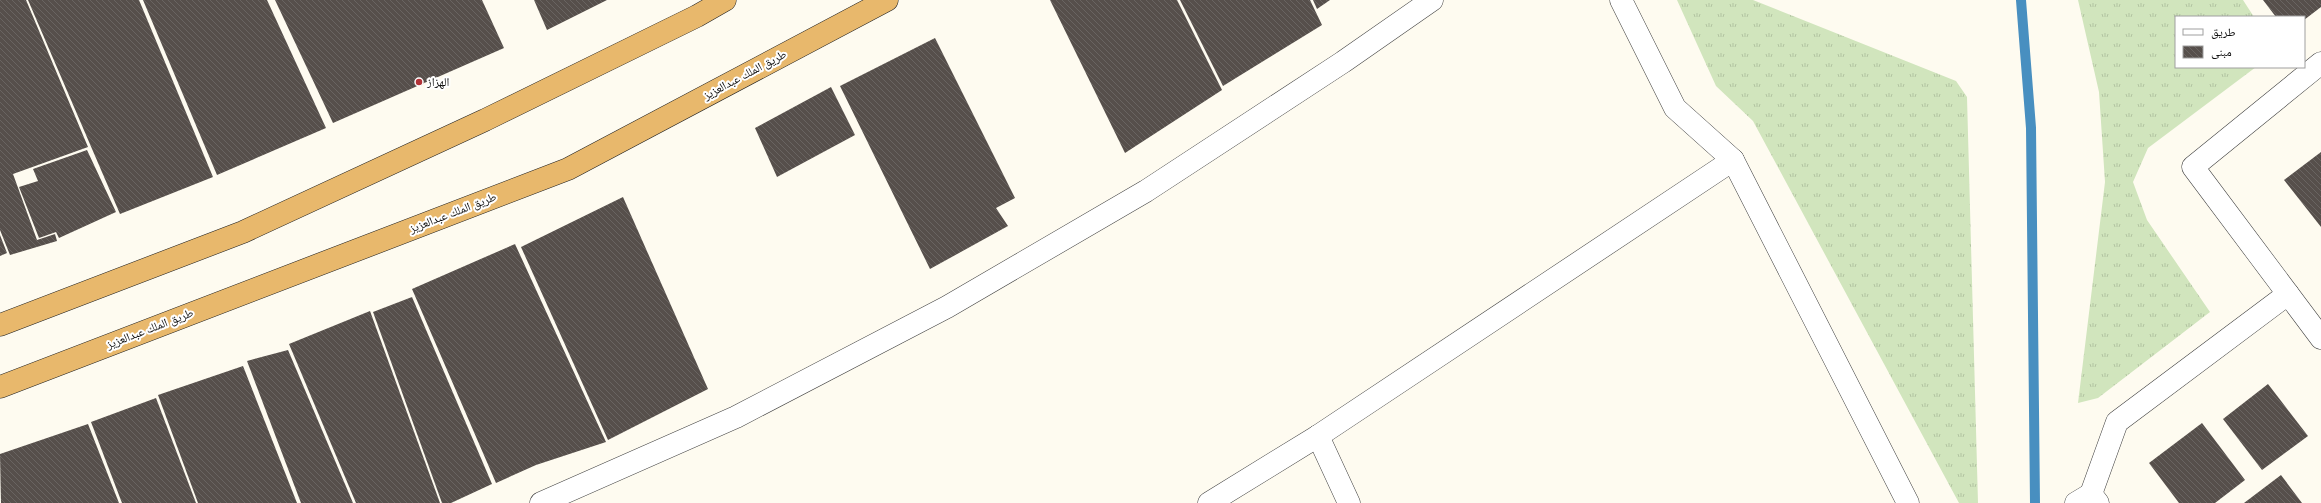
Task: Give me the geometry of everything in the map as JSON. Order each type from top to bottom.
[{"type":"highway","points":[[0,325],[243,232],[485,120],[697,16],[725,0]]},
{"type":"highway","name":"طريق الملك عبدالعزيز","points":[[0,386],[568,169],[887,0]]},
{"type":"street","points":[[541,503],[736,417],[947,307],[1146,190],[1342,62],[1432,0]]},
{"type":"street","points":[[1621,0],[1675,108],[1733,160],[1908,503]]},
{"type":"street","points":[[2321,63],[2193,167],[2321,338]]},
{"type":"street","points":[[1209,503],[1318,436],[1733,160]]},
{"type":"street","points":[[2088,500],[2117,422],[2288,294]]},
{"type":"street","points":[[1318,436],[1349,503]]},
{"type":"green space","points":[[1677,0],[1753,0],[1956,81],[1967,97],[1978,503],[1959,503],[1753,121],[1716,86]]},
{"type":"green space","points":[[2078,0],[2243,0],[2253,16],[2175,16],[2175,68],[2255,68],[2148,148],[2133,182],[2147,220],[2210,312],[2098,398],[2078,403],[2105,182],[2099,92]]},
{"type":"building","points":[[0,0],[26,0],[88,147],[13,174],[37,240],[55,234],[57,241],[10,255],[0,230]]},
{"type":"building","points":[[28,0],[139,0],[213,177],[120,214]]},
{"type":"building","points":[[143,0],[267,0],[326,128],[217,175]]},
{"type":"building","points":[[275,0],[482,0],[504,48],[333,123]]},
{"type":"building","points":[[534,0],[607,0],[547,30]]},
{"type":"building","points":[[1050,0],[1177,0],[1222,90],[1125,153]]},
{"type":"building","points":[[1180,0],[1310,0],[1322,25],[1223,86]]},
{"type":"building","points":[[1313,0],[1330,0],[1317,9]]},
{"type":"building","points":[[2263,0],[2321,0],[2321,7],[2305,19],[2305,16],[2275,16]]},
{"type":"building","points":[[935,38],[1015,198],[996,208],[1008,226],[930,269],[840,86]]},
{"type":"building","points":[[831,87],[855,135],[777,177],[755,128]]},
{"type":"building","points":[[87,150],[116,212],[59,238],[56,232],[39,238],[19,187],[38,181],[33,169]]},
{"type":"building","points":[[2321,152],[2321,227],[2284,180]]},
{"type":"building","points":[[623,197],[708,389],[608,440],[521,247]]},
{"type":"building","points":[[0,235],[7,253],[0,256]]},
{"type":"building","points":[[515,244],[606,442],[536,465],[496,483],[412,289]]},
{"type":"building","points":[[412,297],[492,484],[451,503],[442,503],[373,312]]},
{"type":"building","points":[[370,311],[440,503],[356,503],[289,344]]},
{"type":"building","points":[[288,350],[353,503],[301,503],[247,361]]},
{"type":"building","points":[[243,366],[297,503],[198,503],[158,395]]},
{"type":"building","points":[[2268,384],[2308,436],[2262,470],[2223,419]]},
{"type":"building","points":[[156,398],[196,503],[122,503],[91,422]]},
{"type":"building","points":[[2202,423],[2245,480],[2215,503],[2179,503],[2149,463]]},
{"type":"building","points":[[88,424],[119,503],[1,503],[0,454]]},
{"type":"building","points":[[2281,475],[2302,503],[2244,503]]},
{"type":"waterway","points":[[2021,0],[2031,128],[2035,503]]},
{"type":"place","name":"الهزاز","points":[[419,82]]}]
